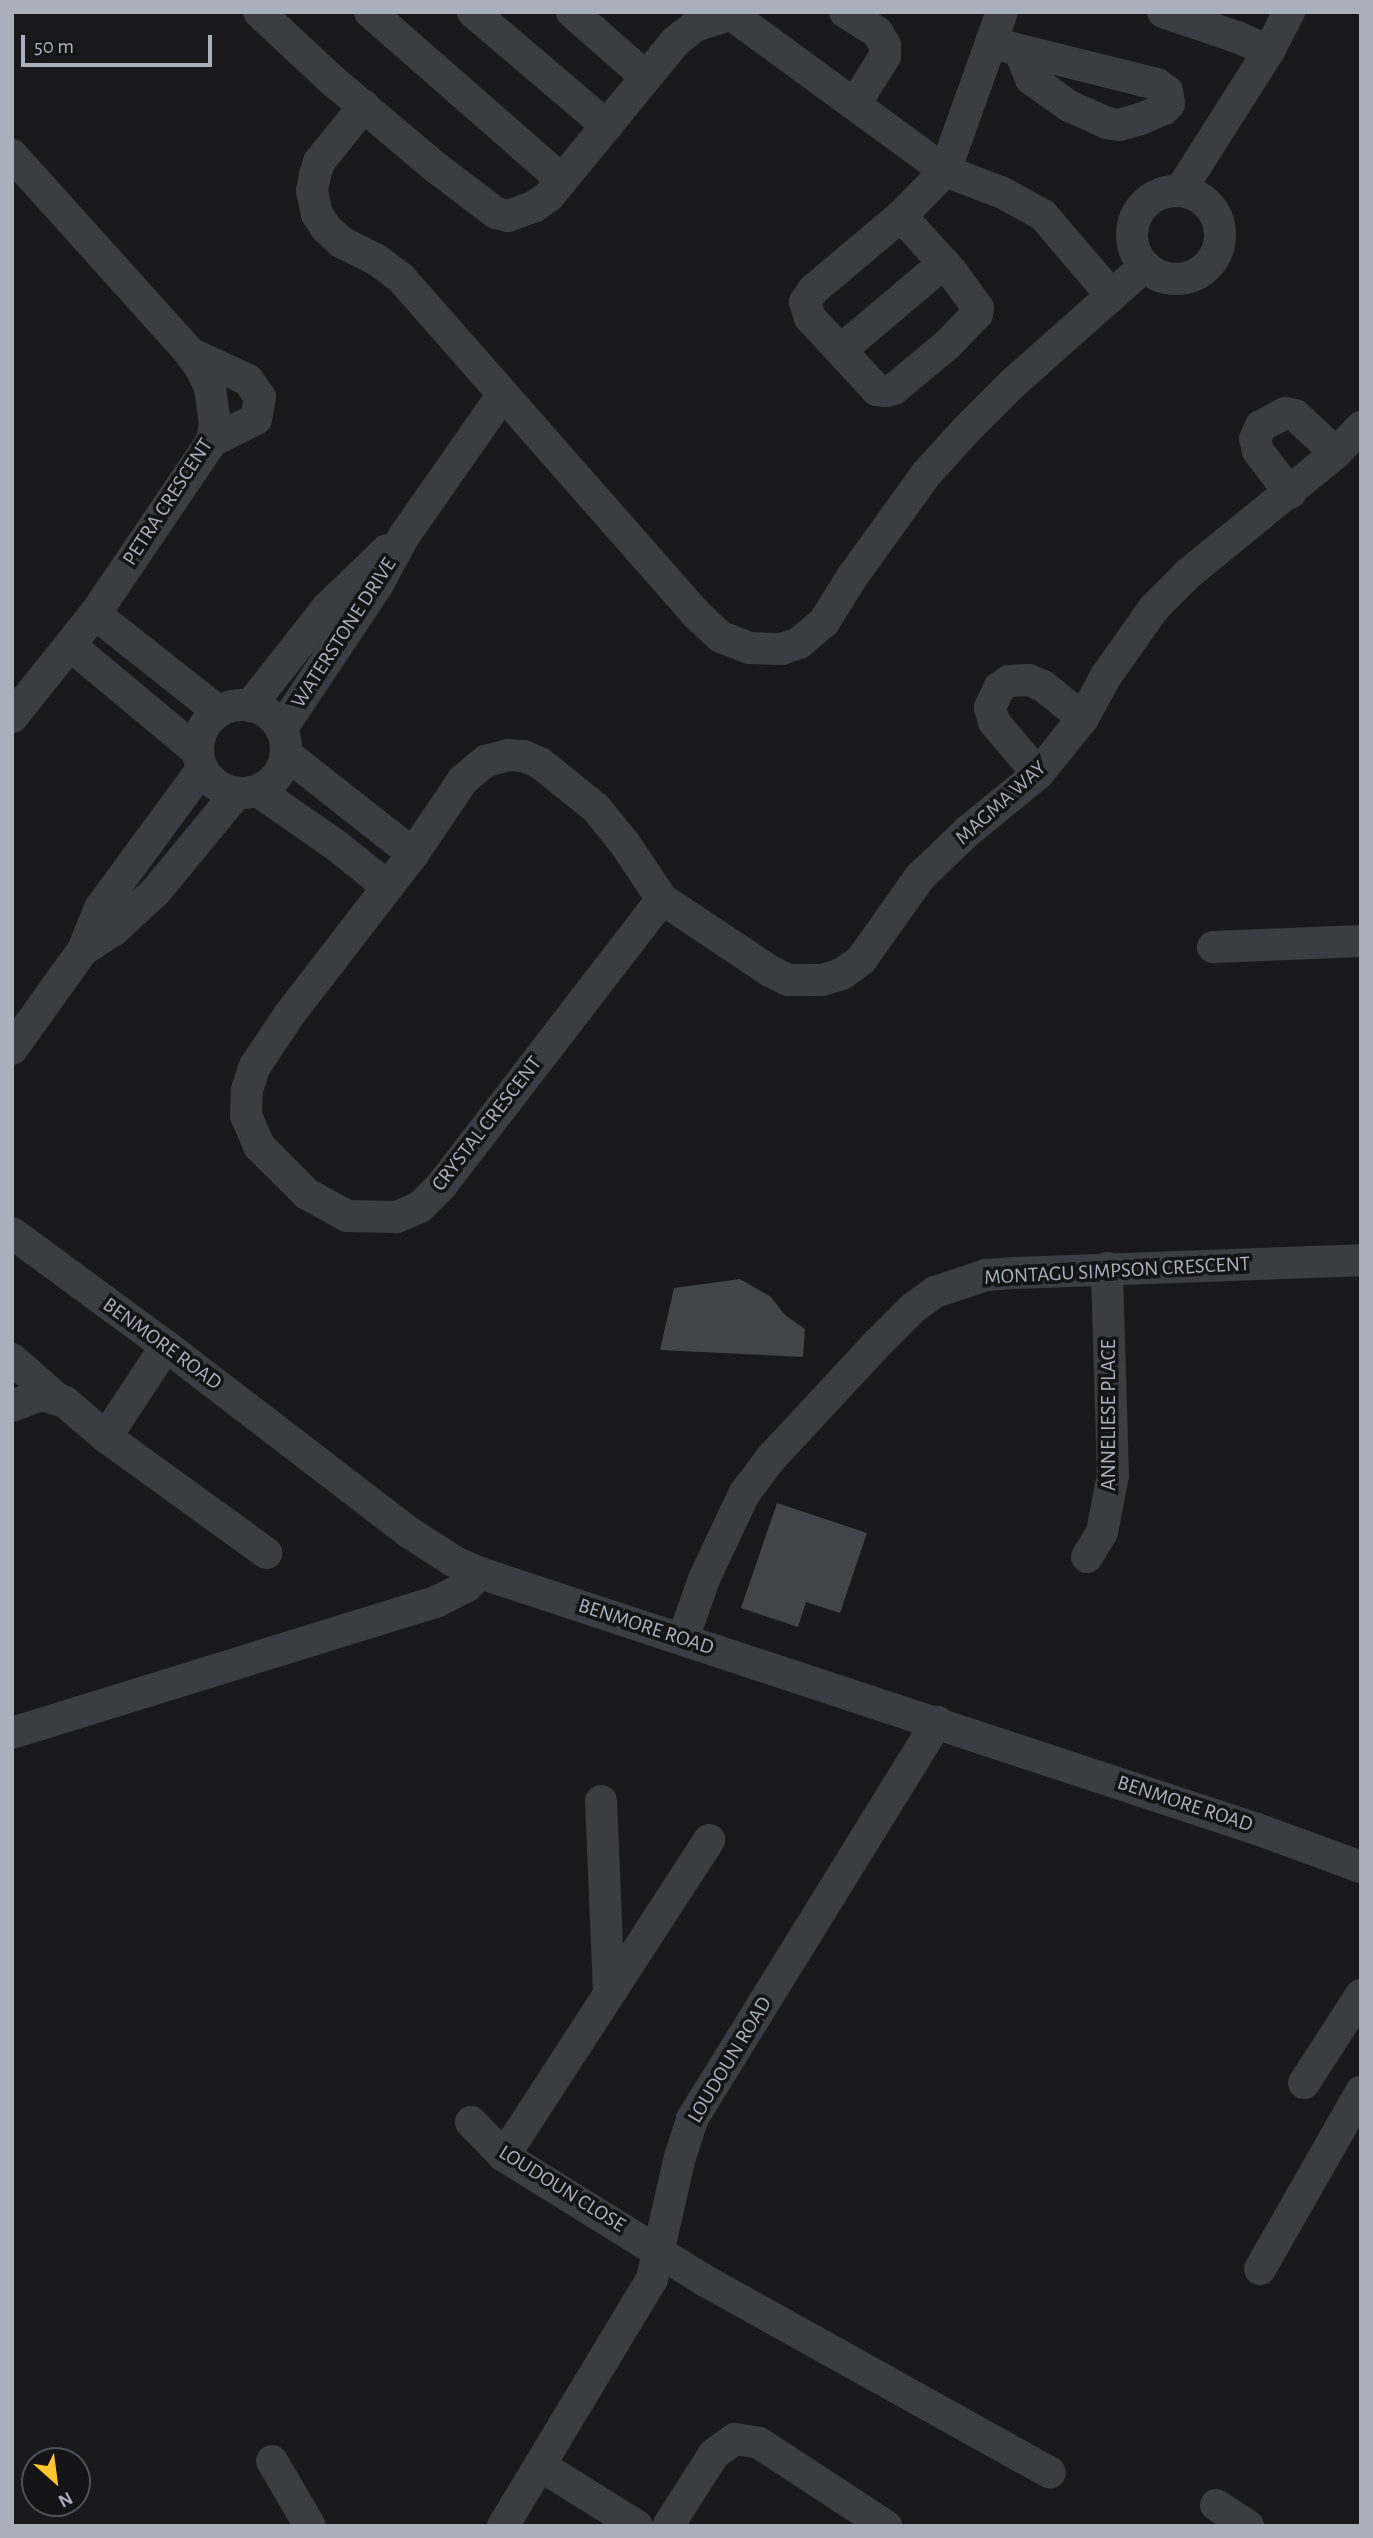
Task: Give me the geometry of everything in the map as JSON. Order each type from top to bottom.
[{"type":"street","points":[[259,12],[434,166],[496,213],[508,216],[536,206],[562,180],[675,42],[687,19],[728,14],[765,38],[945,172],[1003,194],[1043,215],[1112,296]]},
{"type":"street","points":[[370,12],[562,180]]},
{"type":"street","points":[[473,12],[607,126]]},
{"type":"street","points":[[572,12],[646,78]]},
{"type":"street","points":[[845,12],[877,32],[886,45],[885,56],[855,104]]},
{"type":"street","points":[[901,216],[944,263],[978,308],[977,314],[948,344],[894,390],[877,390],[810,318],[806,311],[807,297],[901,216],[945,172],[1005,46],[1002,12]]},
{"type":"street","points":[[1163,12],[1269,51]]},
{"type":"street","points":[[1181,191],[1269,51],[1289,12]]},
{"type":"street","points":[[364,107],[319,162],[312,191],[317,214],[341,242],[377,260],[401,278],[695,613],[721,637],[749,648],[781,649],[799,643],[824,622],[852,577],[928,473],[967,429],[1145,267]]},
{"type":"street","name":"PETRA CRESCENT","points":[[12,155],[190,353],[210,388],[215,423],[212,441],[95,614],[12,717]]},
{"type":"street","points":[[1181,191],[1199,197],[1210,206],[1218,219],[1218,248],[1206,267],[1186,278],[1172,279],[1145,267],[1132,241],[1137,214],[1158,195],[1181,191]]},
{"type":"street","points":[[841,350],[944,263]]},
{"type":"street","points":[[190,353],[248,380],[260,397],[256,419],[212,441]]},
{"type":"street","name":"WATERSTONE DRIVE","points":[[284,741],[404,536],[503,394]]},
{"type":"street","points":[[1290,493],[1258,451],[1255,439],[1261,426],[1285,414],[1295,415],[1336,453]]},
{"type":"street","name":"MAGMA WAY","points":[[662,899],[770,971],[788,980],[822,980],[842,974],[861,960],[920,877],[968,831],[1038,774],[1083,718],[1113,666],[1154,608],[1189,573],[1290,493],[1361,427]]},
{"type":"street","name":"WATERSTONE DRIVE","points":[[250,706],[348,584],[404,536]]},
{"type":"street","points":[[95,614],[219,712]]},
{"type":"street","points":[[71,646],[200,760],[210,781],[222,790],[247,792],[337,846],[388,887]]},
{"type":"street","points":[[1038,774],[994,722],[990,708],[999,688],[1009,681],[1029,680],[1043,686],[1083,718]]},
{"type":"street","points":[[14,1046],[83,950],[100,908],[200,760],[203,729],[219,712],[234,706],[250,706],[263,710],[284,741],[413,854]]},
{"type":"street","points":[[83,950],[114,930],[156,891],[247,792],[278,776],[284,741]]},
{"type":"street","name":"CRYSTAL CRESCENT","points":[[508,755],[524,756],[540,763],[569,783],[596,808],[625,844],[662,899],[442,1185],[420,1207],[396,1217],[366,1219],[332,1210],[307,1194],[273,1162],[259,1146],[246,1116],[247,1090],[255,1066],[289,1014],[388,887],[463,780],[486,761],[508,755]]},
{"type":"street","points":[[1213,947],[1361,941]]},
{"type":"street","name":"BENMORE ROAD","points":[[17,1234],[410,1533],[455,1562],[480,1573],[1257,1829],[1361,1867]]},
{"type":"street","name":"MONTAGU SIMPSON CRESCENT","points":[[683,1639],[704,1579],[744,1494],[771,1458],[913,1308],[951,1285],[986,1275],[1107,1268],[1361,1260]]},
{"type":"street","name":"ANNELIESE PLACE","points":[[1087,1557],[1102,1532],[1113,1475],[1107,1268]]},
{"type":"street","points":[[106,1437],[166,1346]]},
{"type":"street","points":[[12,1359],[106,1437],[267,1553]]},
{"type":"street","points":[[12,1406],[41,1395],[54,1396]]},
{"type":"street","points":[[12,1734],[436,1602],[466,1587],[480,1573]]},
{"type":"street","name":"LOUDOUN ROAD","points":[[503,2526],[637,2308],[652,2279],[680,2157],[692,2119],[937,1722]]},
{"type":"street","points":[[601,1801],[609,1992]]},
{"type":"street","points":[[504,2156],[709,1840]]},
{"type":"street","points":[[1304,2083],[1361,1995]]},
{"type":"street","points":[[1260,2269],[1361,2092]]},
{"type":"street","name":"LOUDOUN CLOSE","points":[[471,2122],[504,2156],[714,2286],[1050,2473]]},
{"type":"street","points":[[668,2526],[714,2454],[735,2439],[759,2443],[886,2526]]},
{"type":"street","points":[[272,2461],[310,2526]]},
{"type":"street","points":[[541,2466],[637,2526]]},
{"type":"street","points":[[1216,2505],[1248,2526]]},
{"type":"building","points":[[740,1279],[771,1297],[785,1315],[805,1329],[803,1357],[660,1350],[674,1288]]},
{"type":"building","points":[[777,1503],[867,1533],[840,1613],[806,1602],[798,1627],[741,1608]]}]
